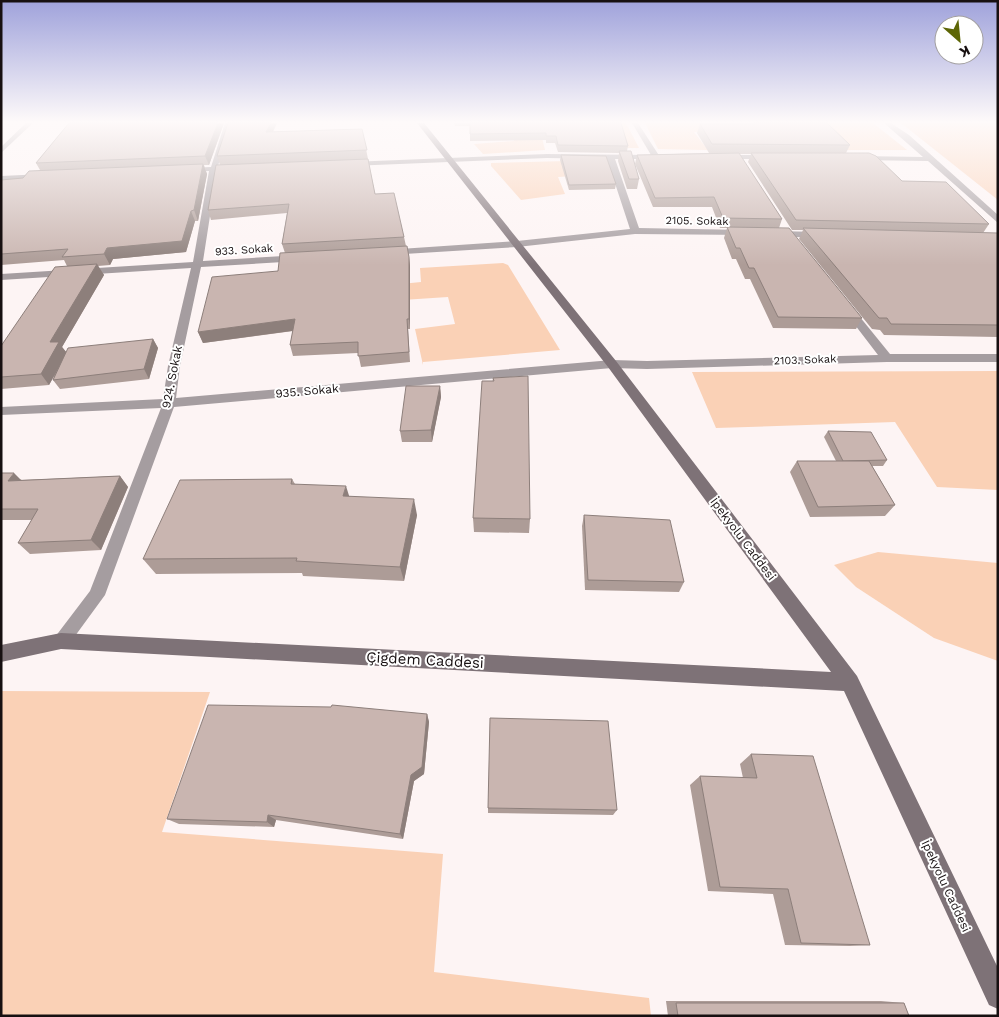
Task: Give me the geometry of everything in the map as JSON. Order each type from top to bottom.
[{"type":"street","name":"924. Sokak","points":[[61,641],[97,595],[169,403],[174,366],[197,265],[214,170]]},
{"type":"street","name":"İpekyolu Caddesi","points":[[459,170],[612,364],[850,682],[998,996]]},
{"type":"street","points":[[615,170],[635,231]]},
{"type":"street","points":[[941,170],[998,220]]},
{"type":"street","points":[[1,178],[50,176]]},
{"type":"street","name":"2105. Sokak","points":[[517,244],[635,231],[836,235]]},
{"type":"street","points":[[382,253],[517,244]]},
{"type":"street","name":"933. Sokak","points":[[1,277],[314,258]]},
{"type":"street","points":[[838,296],[887,358]]},
{"type":"street","name":"2103. Sokak","points":[[612,364],[648,365],[887,358],[998,358]]},
{"type":"street","name":"935. Sokak","points":[[1,411],[169,403],[612,364]]},
{"type":"street","name":"Çigdem Caddesi","points":[[1,654],[61,641],[850,682]]},
{"type":"shaded area","points":[[495,170],[608,170],[609,174],[558,177],[565,194],[521,200]]},
{"type":"shaded area","points":[[961,170],[998,170],[998,200]]},
{"type":"shaded area","points":[[503,263],[508,265],[560,350],[423,362],[423,365],[415,329],[455,324],[448,297],[372,302],[371,287],[421,282],[420,268]]},
{"type":"shaded area","points":[[998,371],[998,490],[937,487],[895,422],[716,428],[692,372]]},
{"type":"shaded area","points":[[878,552],[998,563],[998,661],[934,638],[856,587],[834,565]]},
{"type":"shaded area","points":[[1,691],[210,692],[162,832],[443,854],[434,972],[649,998],[651,1016],[1,1016]]},
{"type":"building","points":[[202,170],[194,210],[191,211],[182,241],[107,248],[104,254],[62,257],[68,249],[1,254],[1,180],[23,178],[29,171]]},
{"type":"building","points":[[215,170],[370,170],[375,194],[394,193],[404,237],[282,244],[289,204],[208,210]]},
{"type":"building","points":[[565,170],[611,170],[616,184],[569,185]]},
{"type":"building","points":[[626,170],[637,170],[639,179],[629,179]]},
{"type":"building","points":[[643,170],[750,170],[782,219],[723,218],[714,197],[655,198]]},
{"type":"building","points":[[763,170],[891,170],[902,181],[946,182],[989,224],[796,220]]},
{"type":"building","points":[[727,227],[789,228],[862,318],[778,317],[754,268],[749,268],[740,248],[736,248]]},
{"type":"building","points":[[803,228],[998,233],[998,325],[891,324],[887,318],[879,318]]},
{"type":"building","points":[[407,246],[409,257],[409,319],[407,319],[409,352],[358,356],[358,342],[290,345],[295,319],[198,332],[212,277],[278,271],[280,253]]},
{"type":"building","points":[[97,264],[50,342],[59,342],[41,374],[1,377],[1,346],[55,267]]},
{"type":"building","points":[[153,339],[144,369],[53,380],[68,348]]},
{"type":"building","points":[[528,376],[530,519],[473,518],[482,381],[494,381],[493,378]]},
{"type":"building","points":[[406,386],[440,386],[431,430],[400,431]]},
{"type":"building","points":[[828,431],[871,432],[887,460],[843,461]]},
{"type":"building","points":[[797,461],[869,461],[895,505],[818,507]]},
{"type":"building","points":[[1,473],[14,473],[8,481],[120,476],[91,540],[18,543],[38,509],[1,509]]},
{"type":"building","points":[[292,479],[291,484],[346,486],[343,496],[414,499],[400,567],[296,561],[297,558],[143,559],[180,480]]},
{"type":"building","points":[[584,515],[670,520],[684,582],[588,580]]},
{"type":"building","points":[[208,705],[331,707],[332,705],[427,714],[422,767],[411,775],[400,834],[268,815],[267,822],[167,819]]},
{"type":"building","points":[[490,718],[608,721],[617,810],[488,808]]},
{"type":"building","points":[[751,754],[813,756],[870,945],[801,943],[788,889],[720,887],[700,776],[757,778]]},
{"type":"building","points":[[676,1003],[904,1003],[909,1016],[678,1016]]}]
